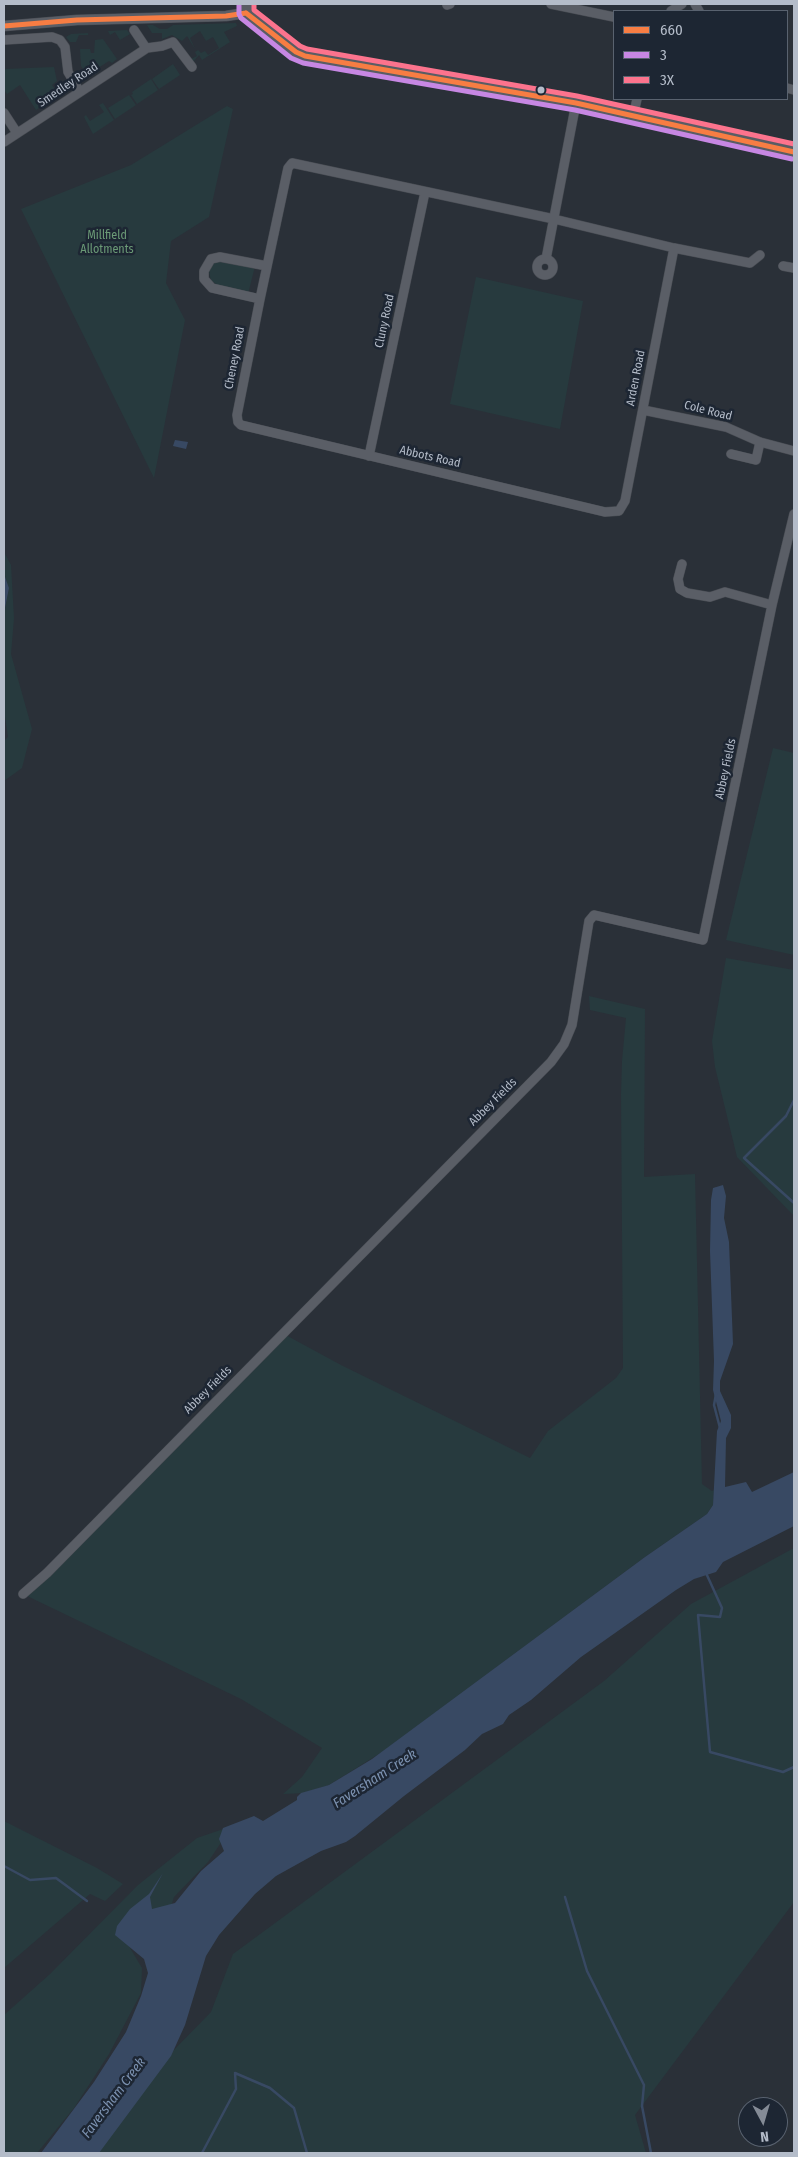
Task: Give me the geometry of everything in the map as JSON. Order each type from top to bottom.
[{"type":"main road","points":[[247,8],[259,22],[302,56],[576,104],[794,152]]},
{"type":"street","points":[[551,4],[573,6],[613,17]]},
{"type":"street","points":[[4,26],[42,21],[215,17],[247,8]]},
{"type":"street","points":[[134,30],[146,48]]},
{"type":"street","points":[[4,40],[52,37],[60,40],[65,47],[68,72],[80,92]]},
{"type":"street","name":"Smedley Road","points":[[4,142],[146,48],[173,42],[192,67]]},
{"type":"street","points":[[633,117],[637,100]]},
{"type":"street","points":[[546,259],[576,104]]},
{"type":"street","points":[[4,113],[17,133]]},
{"type":"street","name":"Cheney Road","points":[[238,422],[237,415],[260,299],[288,168],[292,163],[425,192]]},
{"type":"street","points":[[425,192],[554,219],[674,248],[750,262],[760,255]]},
{"type":"street","name":"Cluny Road","points":[[369,456],[425,192]]},
{"type":"street","name":"Arden Road","points":[[619,511],[625,501],[674,248]]},
{"type":"street","points":[[260,299],[212,288],[206,283],[204,271],[208,262],[220,256],[267,266]]},
{"type":"street","points":[[783,266],[794,268]]},
{"type":"street","name":"Cole Road","points":[[643,410],[726,427],[760,442],[794,451]]},
{"type":"street","name":"Abbots Road","points":[[238,422],[241,425],[604,512],[619,511]]},
{"type":"street","points":[[731,454],[756,460],[760,442]]},
{"type":"street","name":"Abbey Fields","points":[[23,1594],[47,1573],[551,1062],[564,1044],[572,1025],[588,922],[594,915],[703,940],[772,605],[794,514]]},
{"type":"street","points":[[682,564],[678,579],[680,588],[687,593],[710,596],[725,592],[772,605]]},
{"type":"green space","points":[[236,23],[237,26],[224,32],[230,42],[202,60],[199,55],[193,62],[191,59],[197,56],[195,52],[198,50],[201,53],[205,51],[208,55],[219,48],[213,37],[206,41],[200,31],[190,38],[195,49],[187,36],[182,41],[172,35],[162,39],[162,33],[152,33],[147,25],[167,29],[173,25]]},
{"type":"green space","points":[[127,30],[130,34],[120,40],[115,32],[110,35],[108,31]]},
{"type":"green space","points":[[88,33],[88,35],[79,35],[76,42],[70,42],[66,37],[71,34]]},
{"type":"green space","points":[[103,39],[117,59],[112,63],[109,61],[98,68],[99,71],[95,74],[91,69],[95,66],[93,63],[83,69],[81,66],[80,49],[90,49],[91,53],[94,53],[95,40]]},
{"type":"green space","points":[[173,64],[180,75],[159,89],[152,79]]},
{"type":"green space","points":[[54,67],[57,81],[52,85],[59,95],[36,110],[20,85],[7,94],[4,90],[4,70],[6,69]]},
{"type":"green space","points":[[151,79],[158,90],[137,104],[131,95],[133,94],[132,92]]},
{"type":"green space","points":[[129,95],[136,105],[115,119],[108,108]]},
{"type":"green space","points":[[103,103],[114,120],[93,134],[84,117],[86,115],[90,121],[104,112],[99,105]]},
{"type":"green space","name":"Millfield Allotments","points":[[227,106],[233,109],[209,217],[171,241],[166,283],[185,320],[154,478],[21,209],[131,165]]},
{"type":"green space","points":[[219,260],[255,266],[248,294],[211,281],[209,271],[213,264]]},
{"type":"green space","points":[[476,277],[583,301],[560,429],[450,404]]},
{"type":"green space","points":[[4,552],[11,565],[14,618],[11,654],[32,729],[22,768],[4,781],[4,741],[8,737],[4,710],[4,613],[9,588],[4,574]]},
{"type":"green space","points":[[773,748],[794,753],[794,955],[726,940]]},
{"type":"green space","points":[[726,958],[794,970],[794,1216],[737,1157],[715,1067],[712,1041]]},
{"type":"green space","points":[[589,996],[645,1009],[644,1177],[695,1174],[702,1484],[712,1491],[714,1490],[713,1505],[707,1514],[645,1557],[382,1752],[329,1785],[304,1793],[283,1794],[302,1777],[322,1748],[241,1699],[23,1594],[282,1333],[341,1365],[530,1458],[548,1431],[616,1378],[623,1368],[621,1094],[626,1018],[590,1010]]},
{"type":"green space","points":[[794,1548],[794,1902],[635,2115],[646,2153],[96,2153],[169,2055],[211,2012],[233,1954],[604,1681],[691,1604]]},
{"type":"green space","points":[[4,1821],[97,1868],[123,1884],[105,1901],[90,1894],[4,1968]]},
{"type":"green space","points":[[232,1826],[208,1862],[174,1897],[160,1940],[123,1936],[142,1968],[141,1993],[109,2054],[74,2108],[37,2153],[4,2153],[4,2015],[50,1974],[138,1885],[197,1838]]},
{"type":"water","points":[[175,440],[188,442],[186,449],[173,446]]},
{"type":"water","points":[[4,574],[9,588],[4,613]]},
{"type":"water","name":"Faversham Creek","points":[[723,1185],[726,1196],[724,1218],[729,1242],[733,1344],[720,1381],[720,1391],[731,1415],[731,1428],[726,1438],[725,1487],[746,1482],[752,1492],[794,1472],[794,1526],[723,1562],[716,1572],[694,1579],[676,1590],[581,1657],[531,1700],[509,1715],[503,1724],[482,1734],[465,1750],[355,1836],[346,1842],[321,1851],[276,1876],[255,1894],[219,1935],[206,1956],[185,2025],[171,2056],[99,2153],[41,2153],[94,2082],[126,2032],[148,1973],[144,1959],[115,1935],[117,1926],[130,1909],[149,1894],[163,1873],[150,1897],[152,1909],[175,1903],[201,1871],[224,1851],[219,1839],[223,1828],[254,1816],[263,1821],[297,1800],[301,1793],[329,1785],[372,1759],[645,1557],[707,1514],[713,1505],[717,1431],[721,1421],[713,1390],[714,1361],[710,1251],[711,1200],[713,1188]]},
{"type":"waterway","points":[[794,1100],[786,1116],[744,1158],[794,1203]]},
{"type":"waterway","points":[[716,1394],[714,1405],[720,1428]]},
{"type":"waterway","points":[[706,1573],[722,1608],[720,1617],[698,1615],[710,1752],[783,1772],[794,1767]]},
{"type":"waterway","points":[[4,1866],[30,1880],[56,1878],[87,1901]]},
{"type":"waterway","points":[[565,1897],[587,1971],[644,2085],[642,2106],[651,2153]]},
{"type":"waterway","points":[[235,2073],[270,2088],[294,2108],[307,2153]]},
{"type":"waterway","points":[[202,2153],[236,2089],[235,2073]]},
{"type":"transit line","name":"3","points":[[239,4],[241,18],[291,58],[303,63],[575,110],[792,159]]},
{"type":"transit line","name":"3X","points":[[254,5],[254,10],[300,46],[307,49],[577,96],[794,144]]},
{"type":"transit line","name":"660","points":[[246,13],[296,52],[305,56],[576,103],[794,152]]},
{"type":"transit line","name":"660","points":[[4,26],[77,20],[226,16],[246,13]]}]
